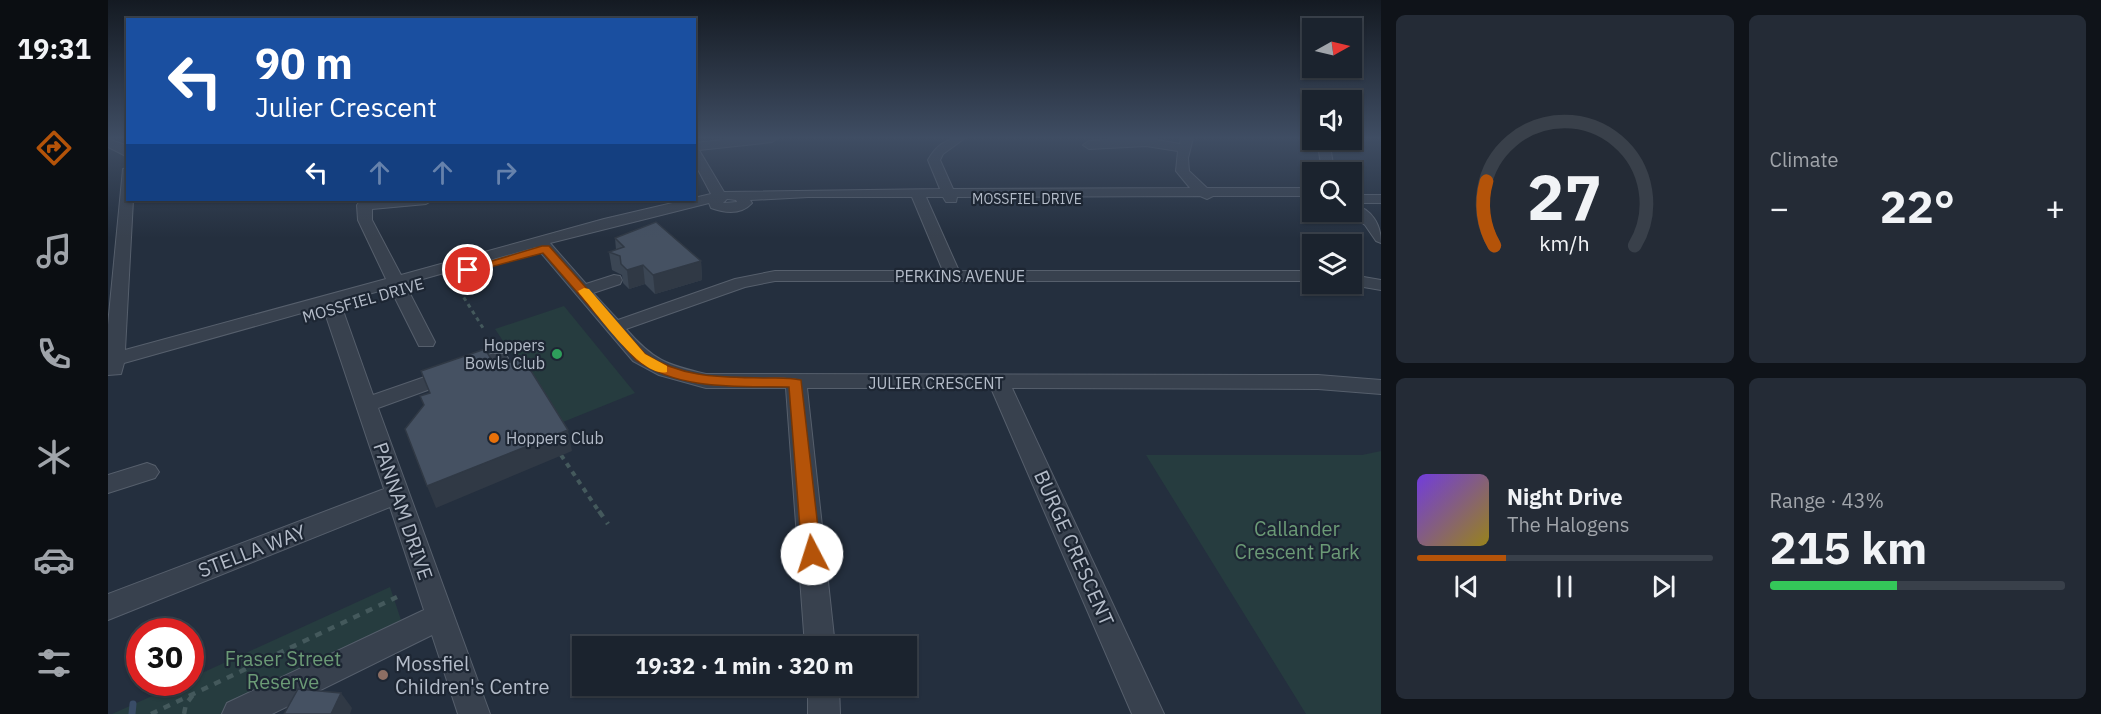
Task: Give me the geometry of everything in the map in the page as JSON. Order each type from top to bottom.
[{"type":"street","points":[[707,171],[720,201]]},
{"type":"street","points":[[939,171],[950,196]]},
{"type":"street","points":[[1182,171],[1207,196]]},
{"type":"street","points":[[712,179],[739,199]]},
{"type":"street","name":"MOSSFIEL DRIVE","points":[[1207,196],[1302,192]]},
{"type":"street","points":[[111,366],[126,195]]},
{"type":"street","points":[[918,196],[953,276]]},
{"type":"street","name":"MOSSFIEL DRIVE","points":[[399,285],[450,275],[609,222],[739,199],[810,200],[918,196],[1207,196],[1302,199]]},
{"type":"street","points":[[396,201],[366,202],[365,220],[426,342]]},
{"type":"street","name":"MOSSFIEL DRIVE","points":[[111,366],[543,245],[617,233],[665,215],[720,201]]},
{"type":"street","points":[[1362,215],[1371,222],[1381,238]]},
{"type":"street","name":"JULIER CRESCENT","points":[[543,245],[640,357],[684,377],[721,382],[1318,382],[1381,387]]},
{"type":"street","name":"PERKINS AVENUE","points":[[615,327],[764,278],[1302,276]]},
{"type":"street","points":[[584,290],[614,280]]},
{"type":"street","points":[[1362,282],[1381,285]]},
{"type":"street","name":"PANNAM DRIVE","points":[[331,304],[474,714]]},
{"type":"street","points":[[366,405],[498,358]]},
{"type":"street","points":[[796,383],[819,636]]},
{"type":"street","name":"BURGE CRESCENT","points":[[999,383],[1148,714]]},
{"type":"street","points":[[108,484],[147,472]]},
{"type":"street","name":"STELLA WAY","points":[[108,608],[397,494]]},
{"type":"street","points":[[238,714],[441,616]]},
{"type":"street","points":[[824,696],[824,714]]},
{"type":"path","points":[[450,275],[483,328]]},
{"type":"path","points":[[561,456],[608,524]]},
{"type":"path","points":[[204,689],[397,597]]},
{"type":"path","points":[[152,714],[190,696]]},
{"type":"path","points":[[184,714],[186,704],[192,696]]},
{"type":"green space","name":"Hoppers Bowls Club","points":[[564,306],[635,393],[558,424],[495,329]]},
{"type":"green space","name":"Callander Crescent Park","points":[[1381,451],[1381,714],[1306,714],[1146,455],[1362,455]]},
{"type":"green space","name":"Fraser Street Reserve","points":[[390,587],[410,647],[288,703],[253,714],[112,714],[152,696],[204,696],[204,672]]},
{"type":"building","points":[[656,222],[701,261],[653,275],[643,265],[627,270],[621,264],[620,256],[609,252],[624,247],[615,238]]},
{"type":"building","name":"Hoppers Club","points":[[485,349],[496,367],[523,358],[568,430],[427,486],[405,429],[424,405],[420,396],[430,393],[421,371]]},
{"type":"building","points":[[298,689],[341,693],[331,714],[284,714]]},
{"type":"waterway","points":[[132,714],[133,704]]},
{"type":"slow traffic","points":[[584,291],[640,357],[662,369]]},
{"type":"place","name":"Hoppers Bowls Club","points":[[557,354]]},
{"type":"place","name":"Hoppers Club","points":[[494,438]]},
{"type":"place","name":"Mossfiel Children's Centre","points":[[383,675]]},
{"type":"route","points":[[468,270],[546,249],[640,357],[652,364],[684,377],[706,381],[796,383],[812,554]]}]
